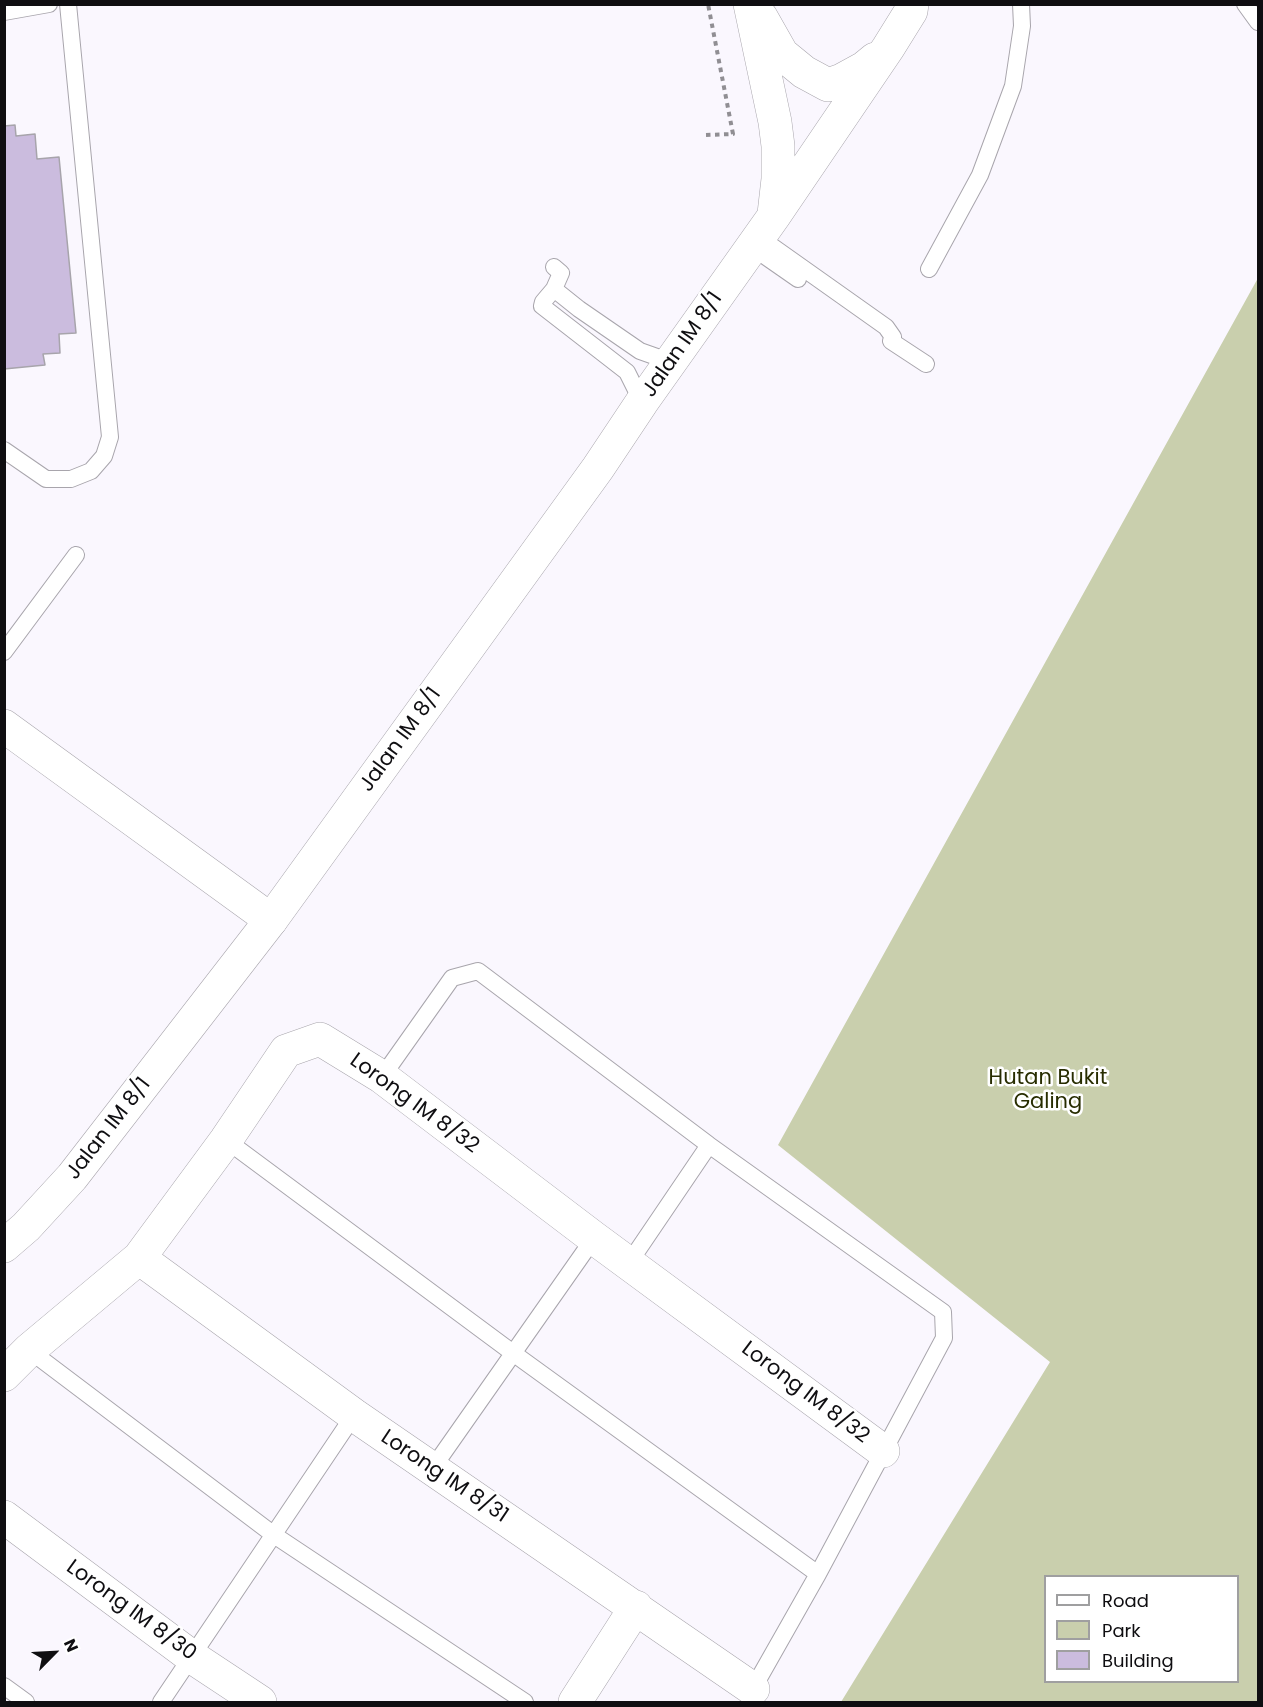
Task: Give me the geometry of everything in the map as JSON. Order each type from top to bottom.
[{"type":"street","points":[[752,4],[782,54],[804,72],[828,85],[864,68],[888,48]]},
{"type":"street","name":"Jalan IM 8/1","points":[[752,4],[778,146],[778,179],[762,233]]},
{"type":"street","name":"Jalan IM 8/1","points":[[4,1246],[26,1227],[72,1177],[271,920],[598,468],[888,48],[911,11],[912,4]]},
{"type":"street","points":[[4,726],[271,920]]},
{"type":"street","name":"Lorong IM 8/32","points":[[4,1375],[29,1350],[140,1258],[226,1140],[286,1051],[320,1039],[382,1077],[594,1238],[883,1451]]},
{"type":"street","name":"Lorong IM 8/31","points":[[140,1258],[354,1415],[636,1607],[749,1696]]},
{"type":"street","name":"Lorong IM 8/30","points":[[4,1517],[192,1657],[260,1702]]},
{"type":"street","points":[[575,1702],[636,1607]]},
{"type":"lane","points":[[4,12],[49,4]]},
{"type":"lane","points":[[4,450],[46,479],[71,479],[91,471],[104,456],[110,437],[68,4]]},
{"type":"lane","points":[[929,269],[980,175],[1013,86],[1022,26],[1021,4]]},
{"type":"lane","points":[[1245,4],[1258,22]]},
{"type":"lane","points":[[762,233],[886,327],[893,337],[891,341],[926,364]]},
{"type":"lane","points":[[555,267],[561,273],[554,289],[542,306],[627,372],[642,402]]},
{"type":"lane","points":[[554,289],[640,351],[671,362]]},
{"type":"lane","points":[[4,652],[76,555]]},
{"type":"lane","points":[[382,1077],[452,978],[478,971],[710,1145],[943,1312],[944,1338],[818,1574],[749,1696]]},
{"type":"lane","points":[[226,1140],[513,1353],[818,1574]]},
{"type":"lane","points":[[629,1263],[710,1145]]},
{"type":"lane","points":[[432,1468],[594,1238]]},
{"type":"lane","points":[[29,1350],[274,1534],[525,1702]]},
{"type":"lane","points":[[162,1702],[354,1415]]},
{"type":"lane","points":[[4,1686],[26,1702]]},
{"type":"path","points":[[706,135],[733,134],[708,4]]},
{"type":"green space","name":"Hutan Bukit Galing","points":[[1258,278],[1258,1702],[841,1702],[1050,1362],[778,1145]]},
{"type":"building","points":[[15,125],[16,136],[35,134],[37,159],[59,157],[76,333],[59,334],[60,353],[43,354],[45,365],[4,369],[4,126]]}]
